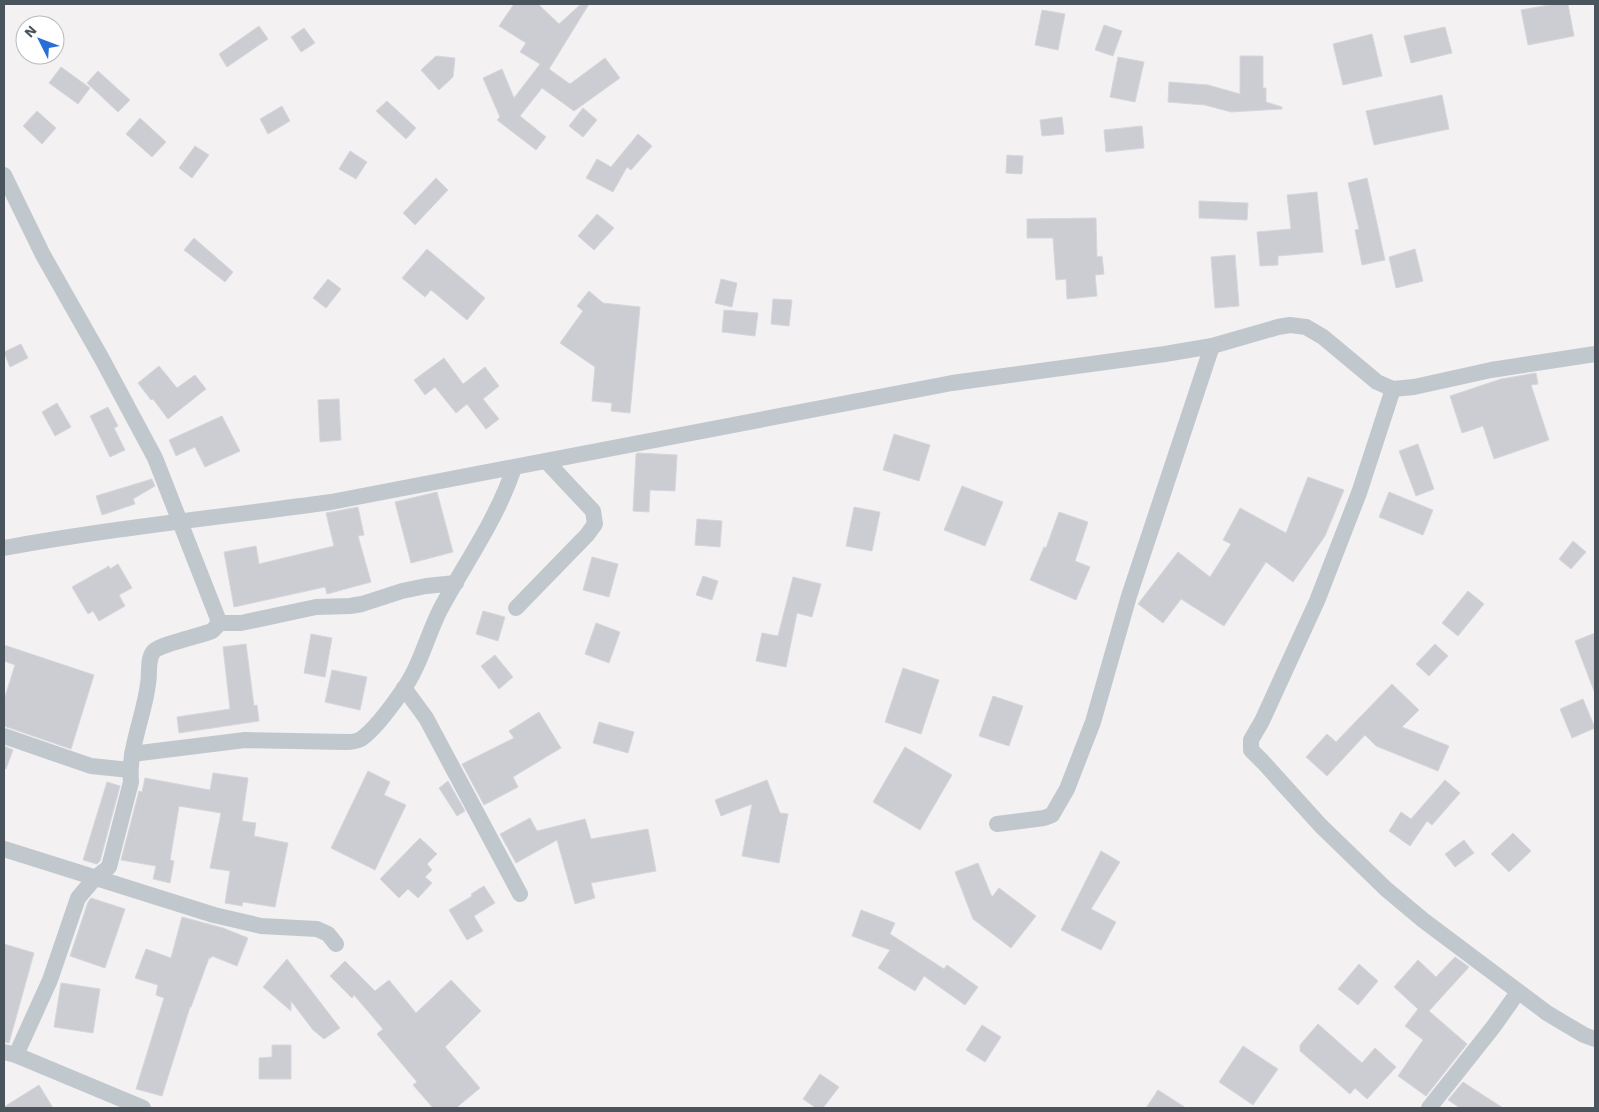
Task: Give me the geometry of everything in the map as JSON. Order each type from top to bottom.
[{"type":"street","points":[[4,175],[43,255],[155,458],[217,614],[218,623],[212,631],[162,646],[153,652],[150,660],[147,696],[131,762],[131,782],[108,867],[95,878],[78,898],[50,980],[10,1053],[143,1108]]},
{"type":"street","points":[[4,548],[179,520],[243,514],[331,502],[952,383],[1212,346],[1272,328],[1290,325],[1306,327],[1323,337],[1377,382],[1392,389],[1414,387],[1491,370],[1595,354]]},
{"type":"street","points":[[997,824],[1044,818],[1052,815],[1067,788],[1094,722],[1129,596],[1212,346]]},
{"type":"street","points":[[1392,389],[1359,492],[1317,600],[1262,721],[1251,740],[1250,750],[1321,826],[1386,889],[1423,920],[1547,1013],[1584,1035],[1595,1039]]},
{"type":"street","points":[[516,608],[587,535],[595,524],[596,518],[593,511],[547,462]]},
{"type":"street","points":[[4,736],[91,766],[131,762],[245,740],[356,741],[362,738],[373,728],[404,688],[428,636],[488,528],[507,488],[514,468]]},
{"type":"street","points":[[218,623],[240,623],[316,607],[350,606],[410,589],[456,583]]},
{"type":"street","points":[[404,688],[426,718],[520,894]]},
{"type":"street","points":[[4,849],[214,915],[261,926],[317,929],[328,934],[336,944]]},
{"type":"street","points":[[1429,1108],[1494,1026],[1518,992]]},
{"type":"building","points":[[514,4],[538,4],[559,24],[581,4],[589,4],[549,69],[570,84],[605,58],[620,78],[574,111],[542,88],[520,116],[546,137],[536,150],[497,120],[500,117],[483,78],[502,69],[514,98],[540,64],[520,52],[526,43],[499,26]]},
{"type":"building","points":[[1555,4],[1568,4],[1574,36],[1528,45],[1521,10]]},
{"type":"building","points":[[1042,10],[1065,14],[1058,50],[1035,45]]},
{"type":"building","points":[[1104,25],[1122,31],[1113,56],[1095,50]]},
{"type":"building","points":[[259,26],[268,39],[227,67],[219,54]]},
{"type":"building","points":[[1445,27],[1452,53],[1411,63],[1404,36]]},
{"type":"building","points":[[304,28],[315,43],[301,52],[291,37]]},
{"type":"building","points":[[1372,34],[1382,76],[1343,85],[1333,44]]},
{"type":"building","points":[[436,56],[455,58],[453,77],[439,90],[421,70]]},
{"type":"building","points":[[1240,56],[1263,56],[1263,88],[1266,88],[1266,102],[1282,107],[1282,109],[1231,112],[1205,105],[1168,102],[1169,82],[1208,85],[1240,94]]},
{"type":"building","points":[[1118,57],[1144,62],[1135,102],[1110,97]]},
{"type":"building","points":[[61,67],[90,88],[78,104],[49,83]]},
{"type":"building","points":[[98,71],[130,100],[118,112],[87,83]]},
{"type":"building","points":[[1442,95],[1449,129],[1374,145],[1366,111]]},
{"type":"building","points":[[387,101],[416,128],[406,139],[376,111]]},
{"type":"building","points":[[282,106],[290,121],[268,134],[260,119]]},
{"type":"building","points":[[583,108],[597,120],[583,137],[569,126]]},
{"type":"building","points":[[37,111],[56,128],[42,144],[23,126]]},
{"type":"building","points":[[1062,117],[1064,134],[1042,136],[1040,120]]},
{"type":"building","points":[[140,118],[166,142],[152,157],[126,134]]},
{"type":"building","points":[[1142,126],[1144,148],[1106,152],[1104,130]]},
{"type":"building","points":[[638,134],[652,146],[631,170],[627,167],[613,192],[586,178],[597,159],[611,167]]},
{"type":"building","points":[[195,146],[209,155],[192,178],[179,168]]},
{"type":"building","points":[[350,151],[367,162],[356,179],[339,169]]},
{"type":"building","points":[[1007,155],[1023,156],[1022,174],[1006,173]]},
{"type":"building","points":[[436,178],[448,190],[415,225],[403,213]]},
{"type":"building","points":[[1367,178],[1385,260],[1362,265],[1355,230],[1359,229],[1348,183]]},
{"type":"building","points":[[1317,192],[1323,252],[1278,256],[1278,265],[1260,266],[1257,232],[1291,229],[1287,195]]},
{"type":"building","points":[[1199,201],[1248,203],[1247,220],[1199,218]]},
{"type":"building","points":[[597,214],[614,228],[594,250],[578,236]]},
{"type":"building","points":[[1096,218],[1097,257],[1102,256],[1104,274],[1095,275],[1097,296],[1067,299],[1066,279],[1056,280],[1053,238],[1027,238],[1027,219]]},
{"type":"building","points":[[194,238],[233,272],[225,282],[184,250]]},
{"type":"building","points":[[427,249],[485,298],[467,320],[431,290],[425,297],[402,278]]},
{"type":"building","points":[[1415,249],[1423,281],[1396,288],[1389,257]]},
{"type":"building","points":[[1235,255],[1239,306],[1215,308],[1211,257]]},
{"type":"building","points":[[328,279],[341,289],[326,308],[313,298]]},
{"type":"building","points":[[721,279],[737,283],[732,307],[715,303]]},
{"type":"building","points":[[589,291],[603,303],[640,307],[630,413],[611,411],[612,403],[592,401],[595,367],[560,343],[583,311],[577,306]]},
{"type":"building","points":[[773,299],[792,300],[789,326],[771,324]]},
{"type":"building","points":[[724,310],[758,313],[755,336],[722,332]]},
{"type":"building","points":[[21,344],[28,358],[10,367],[4,352]]},
{"type":"building","points":[[444,358],[463,384],[485,367],[499,386],[483,399],[499,419],[486,429],[467,404],[456,413],[435,387],[425,395],[414,380]]},
{"type":"building","points":[[159,366],[177,388],[195,375],[206,389],[168,419],[138,383]]},
{"type":"building","points":[[1536,373],[1538,384],[1531,385],[1549,440],[1494,459],[1483,426],[1462,433],[1450,396],[1501,379]]},
{"type":"building","points":[[339,399],[341,440],[320,442],[318,400]]},
{"type":"building","points":[[57,403],[71,427],[55,436],[42,412]]},
{"type":"building","points":[[108,407],[118,426],[114,428],[125,450],[110,457],[90,416]]},
{"type":"building","points":[[222,416],[240,451],[205,467],[195,447],[176,456],[169,440]]},
{"type":"building","points":[[894,434],[930,445],[919,481],[883,470]]},
{"type":"building","points":[[1418,444],[1434,489],[1416,496],[1399,451]]},
{"type":"building","points":[[636,454],[677,455],[675,491],[650,490],[649,512],[633,511]]},
{"type":"building","points":[[1308,477],[1344,490],[1325,536],[1293,582],[1266,562],[1224,626],[1181,599],[1163,623],[1138,604],[1178,552],[1210,577],[1231,544],[1223,540],[1240,508],[1286,533]]},
{"type":"building","points":[[152,479],[155,486],[133,499],[135,504],[102,515],[96,496]]},
{"type":"building","points":[[962,486],[1003,502],[985,546],[944,530]]},
{"type":"building","points":[[437,492],[453,552],[411,563],[395,502]]},
{"type":"building","points":[[1389,492],[1433,510],[1423,535],[1379,517]]},
{"type":"building","points":[[358,507],[364,535],[358,536],[371,582],[327,594],[325,587],[234,607],[224,552],[256,546],[259,564],[334,546],[326,513]]},
{"type":"building","points":[[854,507],[880,512],[872,551],[846,546]]},
{"type":"building","points":[[1059,512],[1088,522],[1075,561],[1090,567],[1076,600],[1030,580],[1044,547],[1046,548]]},
{"type":"building","points":[[697,519],[722,521],[720,547],[695,545]]},
{"type":"building","points":[[1573,541],[1586,552],[1571,569],[1559,559]]},
{"type":"building","points":[[592,557],[618,564],[609,597],[583,590]]},
{"type":"building","points":[[118,564],[132,588],[119,595],[125,606],[99,621],[93,611],[88,614],[72,587],[109,566],[110,569]]},
{"type":"building","points":[[703,576],[718,581],[712,600],[696,595]]},
{"type":"building","points":[[793,577],[821,584],[812,617],[797,613],[786,667],[756,661],[762,633],[778,636]]},
{"type":"building","points":[[1468,591],[1484,604],[1458,636],[1442,623]]},
{"type":"building","points":[[483,611],[505,617],[498,641],[476,634]]},
{"type":"building","points":[[596,623],[620,632],[609,663],[585,654]]},
{"type":"building","points":[[1595,633],[1595,691],[1594,691],[1575,641]]},
{"type":"building","points":[[311,634],[332,638],[325,677],[304,673]]},
{"type":"building","points":[[246,644],[254,706],[257,705],[259,721],[179,733],[177,717],[230,709],[223,647]]},
{"type":"building","points":[[1435,644],[1448,656],[1429,676],[1416,664]]},
{"type":"building","points":[[4,645],[94,675],[71,749],[4,726],[4,700],[15,665],[4,661]]},
{"type":"building","points":[[495,655],[513,677],[499,689],[481,666]]},
{"type":"building","points":[[903,668],[939,680],[921,734],[885,722]]},
{"type":"building","points":[[332,670],[367,677],[360,710],[325,702]]},
{"type":"building","points":[[1392,684],[1419,710],[1402,727],[1449,746],[1438,771],[1376,746],[1365,735],[1327,776],[1306,757],[1327,734],[1336,742]]},
{"type":"building","points":[[993,696],[1023,706],[1009,746],[979,736]]},
{"type":"building","points":[[1583,699],[1595,728],[1572,738],[1560,709]]},
{"type":"building","points":[[539,712],[561,748],[513,777],[518,787],[484,805],[462,764],[514,738],[509,731]]},
{"type":"building","points":[[599,722],[634,732],[628,753],[593,743]]},
{"type":"building","points":[[4,746],[13,750],[6,769],[4,769]]},
{"type":"building","points":[[905,747],[952,775],[920,830],[873,802]]},
{"type":"building","points":[[368,771],[390,782],[384,795],[406,805],[375,870],[331,848]]},
{"type":"building","points":[[213,773],[248,778],[242,821],[256,823],[254,836],[288,843],[275,907],[243,902],[242,906],[225,903],[230,871],[210,868],[221,813],[179,806],[170,860],[174,861],[170,883],[153,879],[156,866],[121,860],[139,791],[142,792],[145,778],[210,790]]},
{"type":"building","points":[[767,780],[780,813],[788,814],[779,863],[742,856],[752,804],[721,816],[715,800]]},
{"type":"building","points":[[1445,780],[1460,793],[1432,825],[1427,821],[1410,846],[1389,831],[1401,812],[1411,819]]},
{"type":"building","points":[[448,781],[465,811],[457,816],[439,788]]},
{"type":"building","points":[[107,782],[120,786],[100,861],[97,864],[83,860]]},
{"type":"building","points":[[530,818],[537,831],[585,819],[591,839],[648,829],[656,871],[591,883],[595,898],[575,904],[557,840],[516,863],[500,834]]},
{"type":"building","points":[[1513,833],[1531,851],[1509,872],[1491,854]]},
{"type":"building","points":[[420,838],[437,854],[427,864],[432,870],[425,877],[432,883],[418,898],[408,889],[399,898],[380,879]]},
{"type":"building","points":[[1464,840],[1474,853],[1455,867],[1445,854]]},
{"type":"building","points":[[1101,851],[1120,862],[1091,909],[1116,922],[1101,950],[1061,930]]},
{"type":"building","points":[[978,863],[992,897],[999,888],[1036,916],[1011,948],[973,919],[955,872]]},
{"type":"building","points":[[484,886],[495,903],[474,916],[483,931],[467,940],[449,910]]},
{"type":"building","points":[[91,898],[125,909],[105,968],[70,956]]},
{"type":"building","points":[[861,910],[895,923],[890,934],[944,969],[947,965],[978,987],[965,1005],[924,976],[915,991],[878,968],[890,950],[852,936]]},
{"type":"building","points":[[182,917],[223,928],[248,938],[237,966],[212,956],[209,958],[190,1007],[162,1096],[136,1089],[164,998],[156,995],[158,985],[135,978],[146,949],[171,958]]},
{"type":"building","points":[[4,944],[34,953],[9,1043],[4,1042]]},
{"type":"building","points":[[1455,957],[1469,967],[1429,1011],[1467,1044],[1426,1096],[1398,1076],[1423,1040],[1405,1026],[1418,1009],[1394,987],[1418,960],[1436,977]]},
{"type":"building","points":[[287,959],[340,1028],[324,1039],[313,1030],[291,1001],[291,1011],[263,987]]},
{"type":"building","points":[[345,961],[375,991],[389,980],[416,1013],[451,980],[481,1011],[445,1047],[480,1088],[456,1108],[433,1108],[413,1085],[417,1082],[377,1034],[383,1029],[354,995],[352,998],[330,976]]},
{"type":"building","points":[[1359,964],[1378,981],[1358,1005],[1338,989]]},
{"type":"building","points":[[61,983],[100,989],[93,1033],[54,1027]]},
{"type":"building","points":[[1318,1024],[1362,1063],[1375,1048],[1396,1067],[1367,1099],[1355,1088],[1350,1094],[1300,1051],[1300,1045]]},
{"type":"building","points":[[982,1025],[1001,1037],[985,1062],[966,1050]]},
{"type":"building","points":[[272,1045],[291,1045],[291,1079],[259,1079],[259,1058],[272,1057]]},
{"type":"building","points":[[1243,1046],[1278,1069],[1253,1105],[1219,1082]]},
{"type":"building","points":[[820,1074],[839,1087],[823,1108],[816,1108],[803,1099]]},
{"type":"building","points":[[1463,1082],[1503,1108],[1460,1108],[1448,1100]]},
{"type":"building","points":[[39,1085],[53,1108],[4,1108],[4,1107]]},
{"type":"building","points":[[1158,1090],[1186,1108],[1146,1108]]}]
